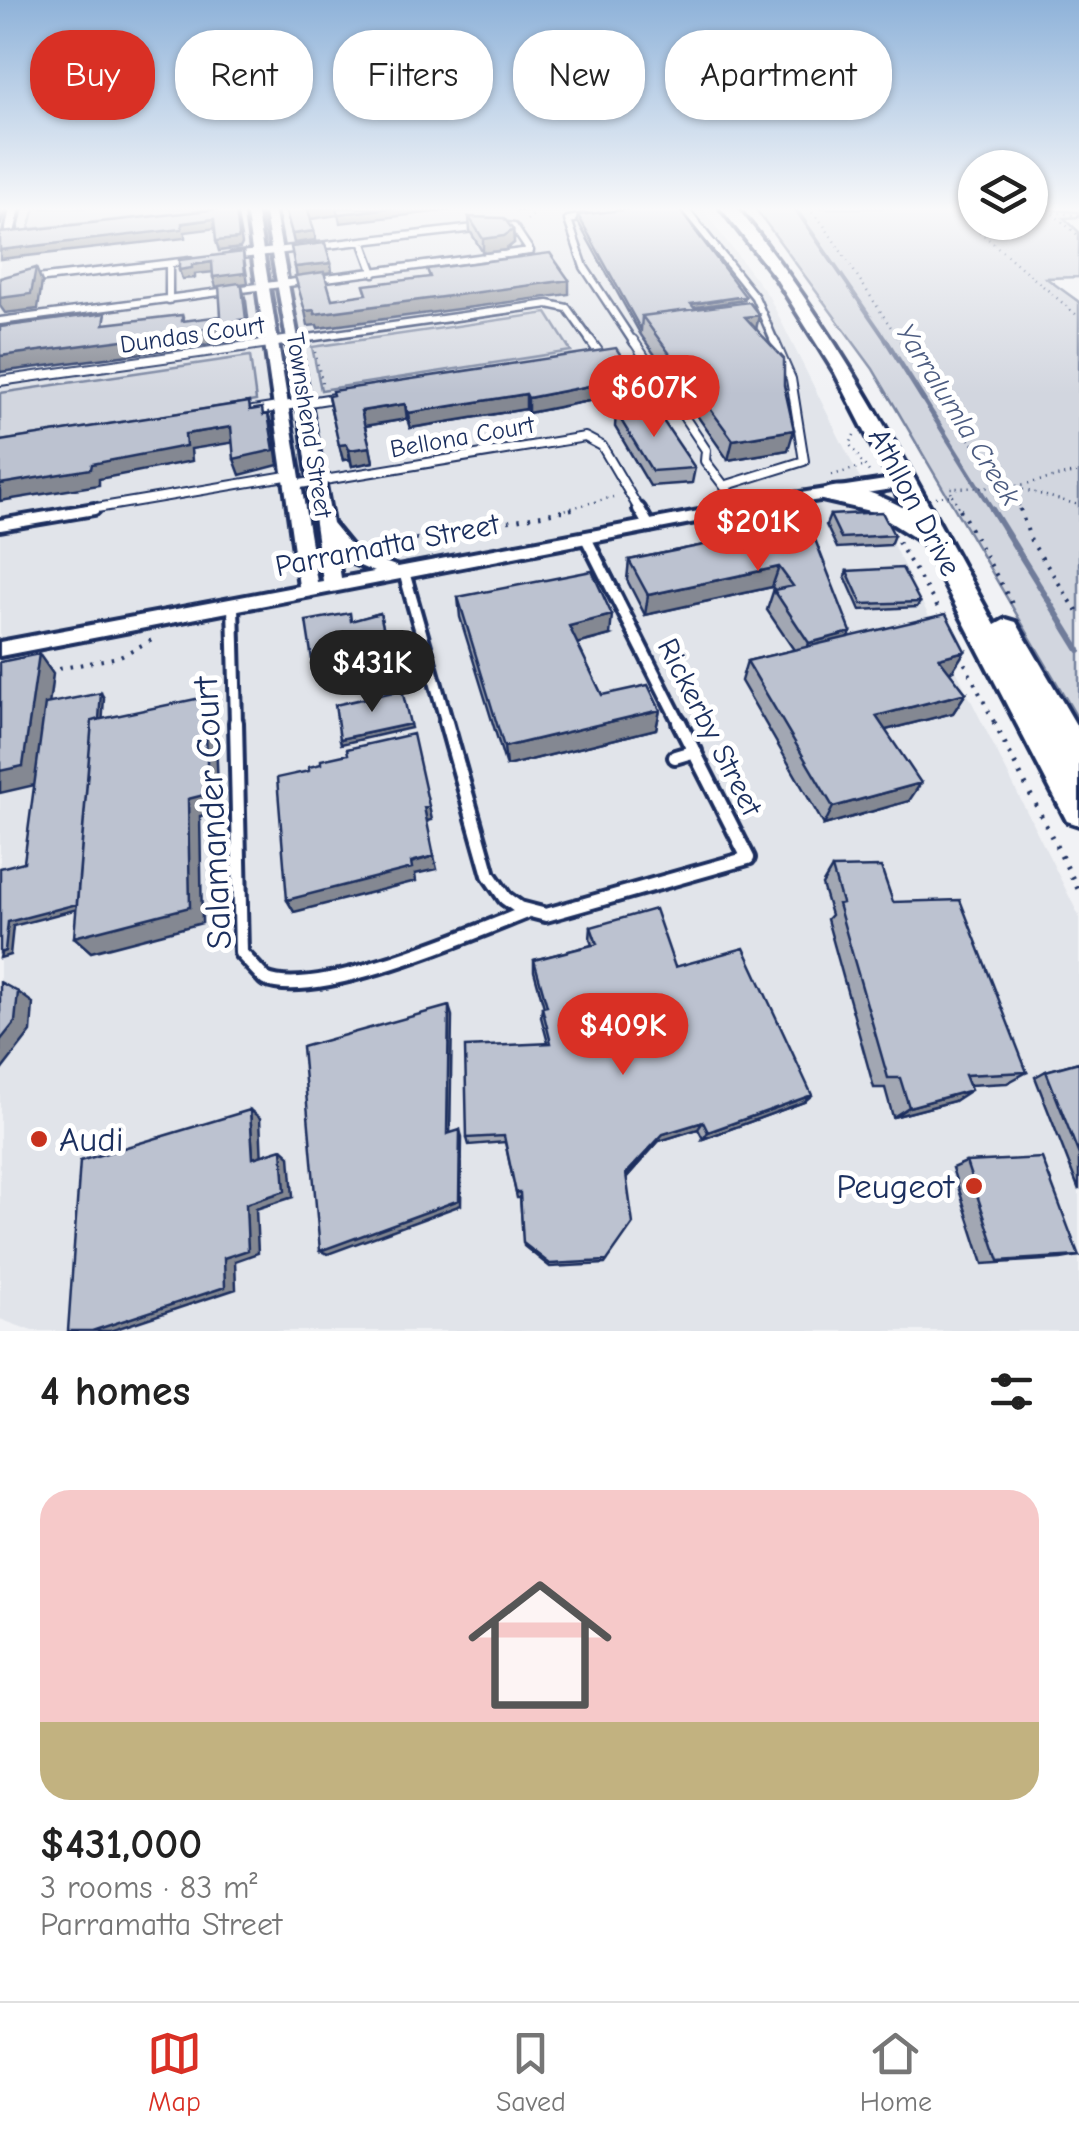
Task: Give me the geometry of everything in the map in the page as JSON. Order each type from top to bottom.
[{"type":"main road","name":"Athllon Drive","points":[[777,270],[811,315],[899,451],[1079,760]]},
{"type":"main road","name":"Athllon Drive","points":[[790,270],[856,360],[899,451],[905,482],[1079,810]]},
{"type":"main road","points":[[831,494],[864,498],[889,507],[938,544]]},
{"type":"street","name":"Townshend Street","points":[[260,270],[310,590]]},
{"type":"street","name":"Townshend Street","points":[[280,270],[318,481],[332,586]]},
{"type":"street","name":"Parramatta Street","points":[[784,500],[871,474],[899,451]]},
{"type":"street","name":"Parramatta Street","points":[[0,649],[784,500],[905,482]]},
{"type":"street","name":"Townshend Street","points":[[325,526],[349,556],[401,573]]},
{"type":"lane","points":[[23,281],[116,270]]},
{"type":"lane","points":[[168,270],[169,300]]},
{"type":"lane","points":[[0,321],[394,270]]},
{"type":"lane","points":[[586,270],[706,450],[705,461],[741,508]]},
{"type":"lane","points":[[724,486],[804,461],[791,379],[755,297],[734,270]]},
{"type":"lane","name":"Dundas Court","points":[[0,381],[555,305],[566,308],[598,351],[592,357],[572,360]]},
{"type":"lane","points":[[247,412],[344,396]]},
{"type":"lane","name":"Bellona Court","points":[[0,525],[293,480],[318,481],[574,437],[598,442],[649,526]]},
{"type":"lane","name":"Rickerby Street","points":[[546,916],[748,858],[586,538]]},
{"type":"lane","points":[[401,573],[488,875],[497,891],[524,913]]},
{"type":"lane","name":"Salamander Court","points":[[233,605],[241,953],[255,972],[271,984],[320,979],[476,932],[524,913],[546,916]]},
{"type":"lane","points":[[675,758],[694,752]]},
{"type":"path","points":[[853,270],[952,420],[1012,487],[1031,541],[1079,614]]},
{"type":"path","points":[[1024,270],[1079,317]]},
{"type":"path","points":[[312,337],[325,399]]},
{"type":"path","points":[[857,428],[850,445],[871,474]]},
{"type":"path","points":[[1012,487],[1079,472]]},
{"type":"path","points":[[960,486],[1012,487],[1079,504]]},
{"type":"path","points":[[366,547],[594,505],[602,499],[630,494]]},
{"type":"path","points":[[952,496],[1019,616]]},
{"type":"path","points":[[889,507],[887,517],[908,565],[935,595],[946,629]]},
{"type":"path","points":[[34,674],[118,657],[161,636]]},
{"type":"path","points":[[957,650],[1079,890]]},
{"type":"shaded area","points":[[0,270],[749,270],[768,295],[1079,916],[1079,1331],[32,1331],[0,1319]]},
{"type":"shaded area","points":[[801,270],[1079,270],[1079,277],[1046,278],[1079,302],[1079,721],[873,369]]},
{"type":"shaded area","points":[[547,313],[571,351],[321,390],[312,347]]},
{"type":"shaded area","points":[[250,356],[256,401],[0,441],[0,393]]},
{"type":"building","points":[[36,270],[31,294],[0,298],[0,278]]},
{"type":"building","points":[[213,270],[245,270],[245,273],[213,277]]},
{"type":"building","points":[[427,270],[562,270],[569,280],[315,314],[314,310],[305,311],[295,276],[324,272],[332,299],[367,294],[364,285],[430,277]]},
{"type":"building","points":[[608,270],[725,270],[745,296],[691,304],[695,309],[642,316],[641,330]]},
{"type":"building","points":[[239,283],[246,319],[238,320],[238,325],[0,356],[0,327],[106,313],[104,324],[182,315],[182,321],[221,316],[219,286]]},
{"type":"building","points":[[749,302],[759,315],[745,317],[784,359],[784,385],[794,430],[733,440],[642,316]]},
{"type":"building","points":[[616,348],[635,377],[528,398],[526,394],[408,413],[405,404],[361,411],[370,447],[349,450],[347,444],[339,445],[328,396],[333,395],[332,391]]},
{"type":"building","points":[[249,402],[250,410],[262,408],[263,415],[268,414],[274,450],[234,459],[231,427],[185,434],[186,446],[92,464],[91,469],[0,484],[0,441]]},
{"type":"building","points":[[653,406],[695,468],[652,471],[616,412]]},
{"type":"building","points":[[882,512],[894,535],[841,538],[830,515]]},
{"type":"building","points":[[809,524],[851,632],[809,643],[774,590],[793,586],[779,567],[648,595],[629,560]]},
{"type":"building","points":[[902,568],[920,602],[862,604],[847,571]]},
{"type":"building","points":[[592,571],[612,615],[569,626],[602,695],[648,685],[660,710],[504,747],[458,597]]},
{"type":"building","points":[[350,613],[351,621],[380,613],[389,655],[369,659],[365,637],[355,635],[359,657],[313,666],[306,621]]},
{"type":"building","points":[[946,614],[965,651],[939,658],[966,693],[876,716],[921,783],[833,807],[747,661]]},
{"type":"building","points":[[39,654],[23,766],[0,771],[0,662]]},
{"type":"building","points":[[402,690],[410,724],[340,739],[335,705]]},
{"type":"building","points":[[101,693],[99,719],[92,721],[77,904],[8,922],[5,951],[0,953],[0,868],[24,862],[45,704]]},
{"type":"building","points":[[205,697],[208,794],[188,799],[190,907],[74,937],[92,721]]},
{"type":"building","points":[[413,734],[429,806],[424,807],[434,856],[411,862],[412,868],[287,900],[277,778],[309,771],[321,760],[348,754],[347,749]]},
{"type":"building","points":[[881,867],[893,902],[960,900],[1027,1072],[965,1075],[971,1090],[909,1107],[900,1078],[888,1078],[838,904],[842,903],[832,868]]},
{"type":"building","points":[[655,909],[675,967],[744,948],[812,1095],[708,1132],[703,1122],[663,1134],[626,1174],[633,1224],[607,1261],[550,1264],[523,1243],[520,1193],[516,1193],[504,1136],[467,1138],[465,1047],[551,1043],[542,1007],[547,1006],[534,960],[597,944],[591,927]]},
{"type":"building","points":[[0,982],[18,992],[15,1022],[0,1041]]},
{"type":"building","points":[[449,1006],[447,1134],[460,1130],[459,1200],[320,1251],[302,1047]]},
{"type":"building","points":[[1079,1062],[1079,1155],[1046,1071]]},
{"type":"building","points":[[250,1110],[253,1158],[282,1149],[285,1191],[246,1204],[248,1250],[224,1258],[225,1287],[92,1331],[68,1331],[80,1161]]},
{"type":"building","points":[[1042,1158],[1079,1256],[999,1261],[966,1162]]},
{"type":"waterway","name":"Yarralumla Creek","points":[[838,270],[887,341]]},
{"type":"waterway","name":"Yarralumla Creek","points":[[887,341],[993,511]]},
{"type":"waterway","name":"Yarralumla Creek","points":[[992,509],[1079,650]]},
{"type":"place","name":"Audi","points":[[39,1139]]},
{"type":"place","name":"Peugeot","points":[[974,1186]]}]
